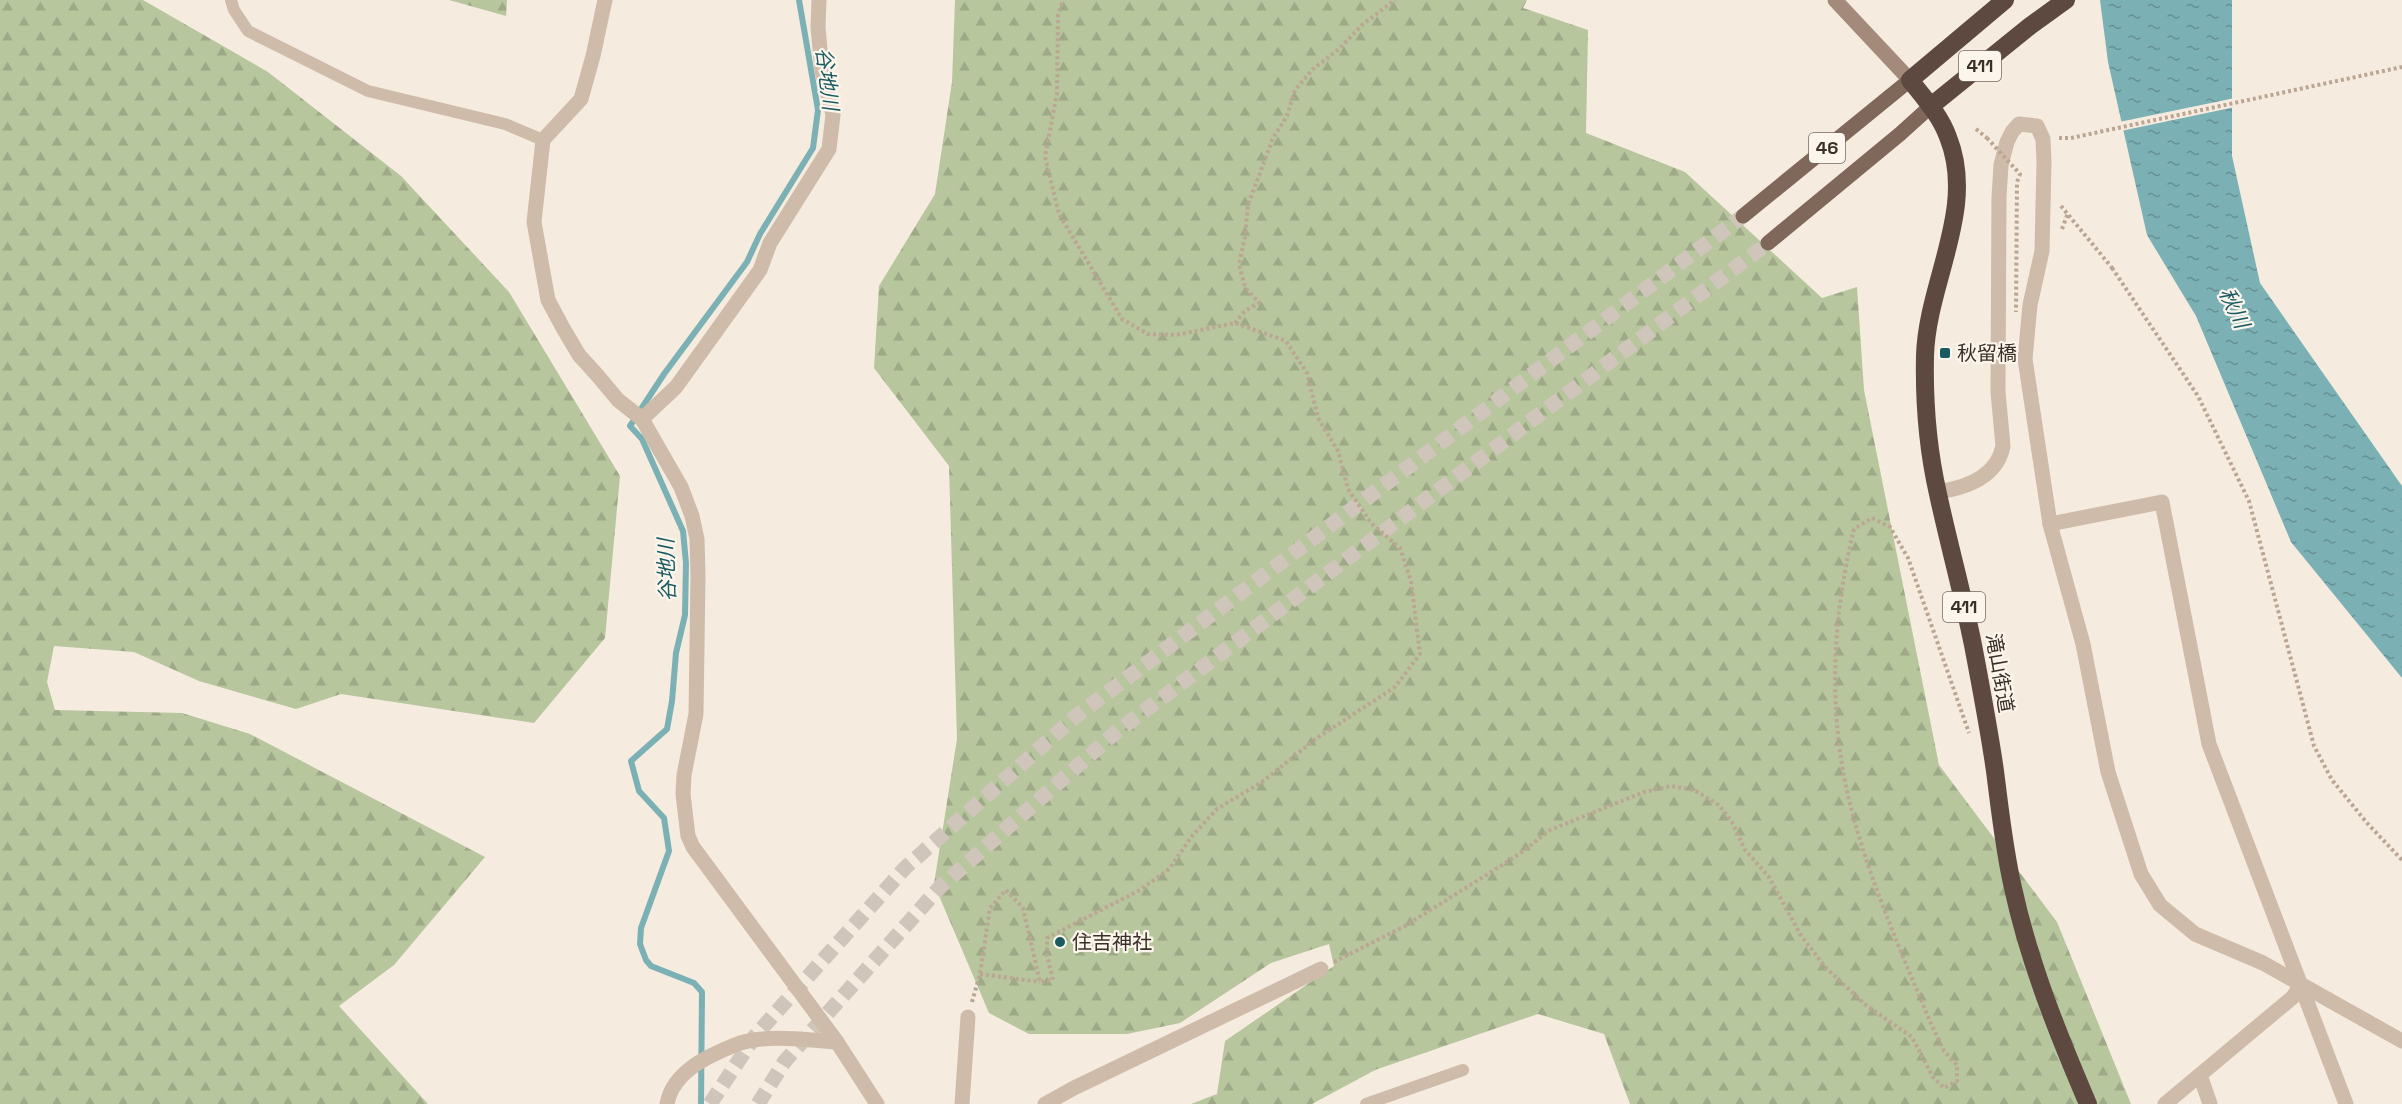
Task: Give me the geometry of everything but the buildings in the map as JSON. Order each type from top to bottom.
[{"type":"highway","name":"411","points":[[1910,80],[2005,0]]},
{"type":"highway","name":"411","points":[[1931,106],[2066,0]]},
{"type":"highway","name":"滝山街道","points":[[1910,80],[1931,106],[1949,139],[1954,157],[1958,191],[1953,225],[1932,301],[1926,342],[1924,385],[1937,492],[1973,643],[1995,771],[2002,835],[2013,889],[2027,942],[2061,1041],[2088,1104]]},
{"type":"main road","name":"46","points":[[1743,216],[1910,80]]},
{"type":"main road","name":"46","points":[[1768,243],[1931,106]]},
{"type":"street","points":[[605,0],[581,99],[543,140],[534,222],[548,300],[579,355],[618,400],[642,419],[681,487],[692,516],[696,539],[698,626],[696,714],[682,794],[688,836],[693,847],[837,1042],[877,1104]]},
{"type":"street","points":[[642,419],[676,387],[760,270],[770,243],[829,149],[833,115],[822,71],[818,27],[819,0]]},
{"type":"street","points":[[1835,0],[1910,80]]},
{"type":"street","points":[[1937,492],[1959,488],[1981,478],[1992,470],[2001,458],[2003,446],[1998,392],[2001,165],[2007,142],[2019,124],[2037,126],[2043,139],[2042,251],[2030,304],[2025,359],[2050,524],[2083,645],[2108,772],[2140,874],[2160,905],[2195,934],[2263,963],[2402,1041]]},
{"type":"street","points":[[2050,524],[2162,502],[2209,744],[2346,1104]]},
{"type":"street","points":[[1045,1104],[1321,969]]},
{"type":"street","points":[[2165,1104],[2293,997],[2301,984]]},
{"type":"street","points":[[962,1104],[968,1017]]},
{"type":"street","points":[[667,1104],[671,1092],[682,1076],[703,1060],[748,1040],[787,1039],[837,1042]]},
{"type":"street","points":[[2200,1076],[2210,1104]]},
{"type":"lane","points":[[231,0],[234,10],[248,31],[368,91],[505,124],[543,140]]},
{"type":"lane","points":[[1366,1104],[1463,1070]]},
{"type":"path","points":[[980,974],[1040,982],[1053,980],[1047,956],[1047,938],[1140,890],[1169,869],[1192,837],[1217,809],[1262,782],[1317,738],[1395,687],[1420,654],[1411,581],[1400,548],[1371,523],[1348,489],[1338,451],[1318,418],[1307,373],[1286,341],[1235,323],[1176,335],[1148,334],[1122,319],[1059,214],[1045,157],[1057,93],[1058,15],[1063,0]]},
{"type":"path","points":[[1235,323],[1245,311],[1259,303],[1245,287],[1239,264],[1245,237],[1248,205],[1273,138],[1287,116],[1295,90],[1313,69],[1339,49],[1362,25],[1395,0]]},
{"type":"path","points":[[2071,138],[2402,67]]},
{"type":"path","points":[[1976,129],[1987,138],[2025,181]]},
{"type":"path","points":[[2016,312],[2019,174]]},
{"type":"path","points":[[2044,186],[2113,269],[2198,396],[2248,501],[2314,746],[2332,780],[2367,823],[2402,860]]},
{"type":"path","points":[[1321,969],[1405,926],[1518,855],[1550,830],[1644,792],[1671,786],[1694,790],[1719,806],[1732,822],[1745,850],[1769,877],[1800,934],[1825,967],[1867,1006],[1912,1037],[1933,1077],[1944,1088],[1957,1081],[1957,1065],[1944,1051],[1932,1026],[1864,850],[1847,790],[1836,709],[1835,634],[1846,560],[1854,529],[1872,518],[1890,527],[1908,558],[1967,731],[1973,739]]},
{"type":"path","points":[[968,1017],[980,974],[990,908],[1006,890],[1023,908],[1040,982]]},
{"type":"green space","points":[[0,0],[143,0],[268,72],[401,176],[509,292],[620,476],[605,638],[534,723],[341,694],[296,709],[199,681],[134,652],[54,646],[47,682],[55,710],[182,713],[250,734],[485,857],[394,965],[339,1006],[428,1104],[0,1104]]},
{"type":"green space","points":[[449,0],[507,0],[506,16]]},
{"type":"green space","points":[[955,0],[1527,0],[1523,8],[1588,30],[1586,133],[1685,172],[1822,298],[1857,287],[1864,390],[1939,765],[2057,922],[2131,1104],[1630,1104],[1604,1034],[1538,1014],[1375,1070],[1312,1104],[1191,1104],[1217,1094],[1225,1041],[1334,966],[1329,944],[1271,963],[1180,1023],[1127,1034],[1029,1034],[989,1013],[934,884],[957,739],[949,466],[874,368],[879,286],[935,194],[952,82]]},
{"type":"water","name":"秋川","points":[[2100,0],[2232,0],[2232,156],[2260,283],[2402,486],[2402,678],[2291,542],[2196,316],[2147,235],[2108,62]]},
{"type":"pier","points":[[2235,98],[2235,107],[2121,131],[2119,122]]},
{"type":"waterway","name":"谷地川","points":[[701,1104],[702,992],[694,983],[651,966],[640,944],[641,928],[669,851],[664,818],[639,791],[631,761],[667,729],[676,653],[685,615],[686,563],[683,531],[642,439],[630,426],[664,374],[747,262],[760,234],[813,148],[818,110],[799,0]]},
{"type":"tunnel","points":[[710,1104],[755,1036],[905,868],[1075,717],[1743,216]]},
{"type":"tunnel","points":[[758,1104],[785,1061],[940,887],[1115,733],[1768,243]]},
{"type":"place","name":"秋留橋","points":[[1945,353]]},
{"type":"place","name":"住吉神社","points":[[1060,942]]}]
